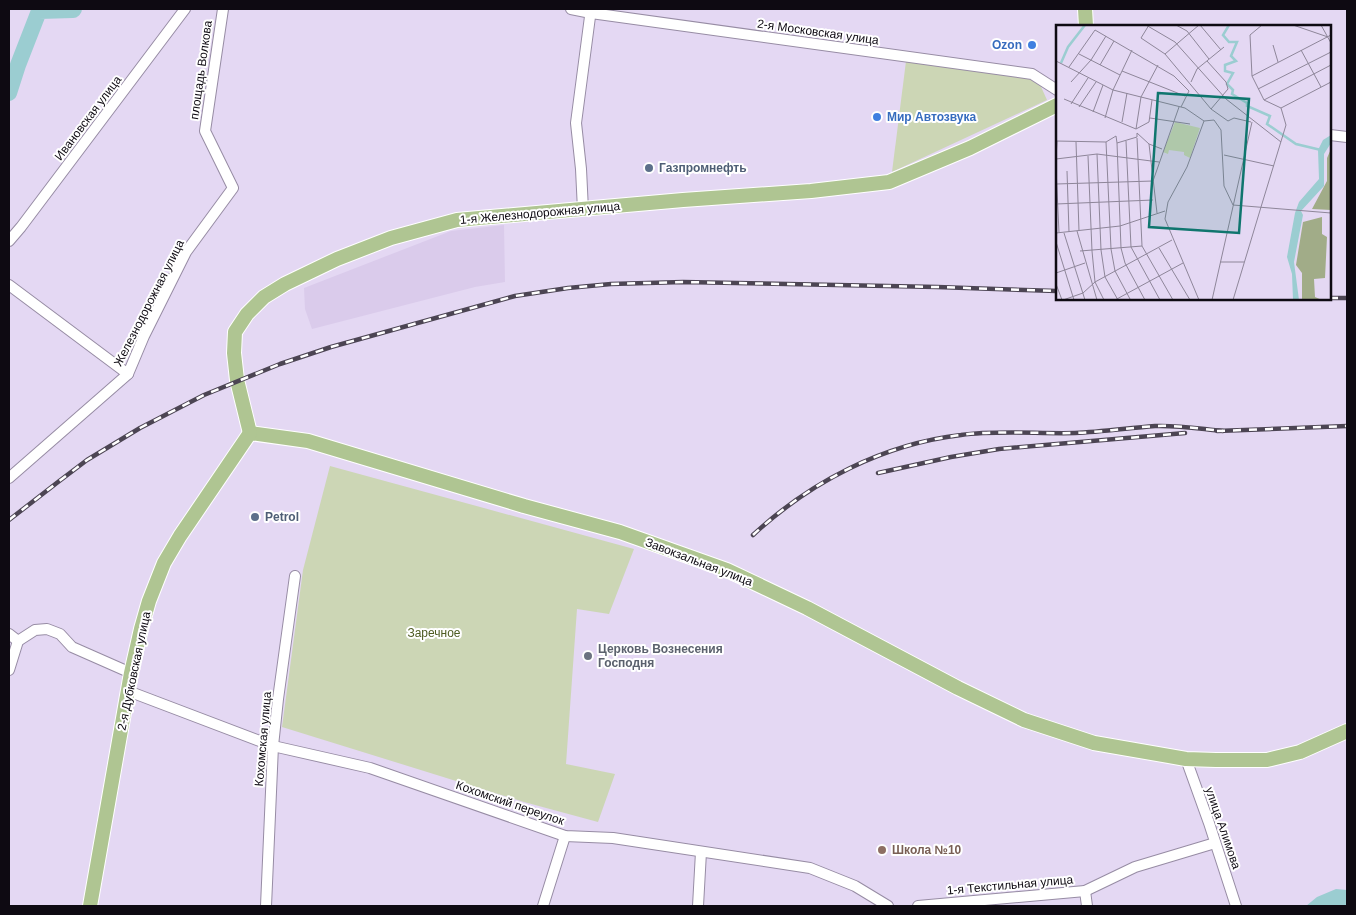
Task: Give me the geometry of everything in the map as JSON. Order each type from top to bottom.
[{"type":"main road","points":[[1085,9],[1086,25]]},
{"type":"main road","name":"1-я Железнодорожная улица","points":[[250,433],[238,380],[234,353],[235,332],[247,314],[264,297],[285,284],[337,258],[390,238],[457,220],[811,191],[889,182],[970,148],[1056,105]]},
{"type":"main road","name":"2-я Дубковская улица","points":[[90,906],[131,673],[148,601],[164,563],[180,536],[250,433]]},
{"type":"main road","name":"Завокзальная улица","points":[[250,433],[308,441],[524,506],[620,532],[736,574],[807,608],[958,688],[1024,720],[1094,743],[1186,759],[1225,761],[1267,760],[1300,752],[1347,731]]},
{"type":"street","name":"Ивановская улица","points":[[9,241],[185,9]]},
{"type":"street","name":"площадь Волкова","points":[[223,9],[205,131],[233,188]]},
{"type":"street","name":"2-я Московская улица","points":[[572,9],[1032,74],[1056,89]]},
{"type":"street","points":[[583,210],[576,124],[591,11]]},
{"type":"street","points":[[1331,135],[1347,138]]},
{"type":"street","name":"Железнодорожная улица","points":[[9,478],[128,374],[144,336],[186,252],[233,188]]},
{"type":"street","points":[[9,285],[128,374]]},
{"type":"street","name":"Кохомская улица","points":[[266,906],[273,746],[295,576]]},
{"type":"street","points":[[9,670],[18,641],[35,630],[47,629],[60,634],[72,647],[131,673]]},
{"type":"street","points":[[9,634],[18,641]]},
{"type":"street","name":"Кохомский переулок","points":[[128,691],[273,746],[370,768],[565,836],[612,838],[810,868],[855,886],[888,906]]},
{"type":"street","name":"улица Алимова","points":[[1186,759],[1236,906]]},
{"type":"street","points":[[543,906],[565,836]]},
{"type":"street","name":"1-я Текстильная улица","points":[[918,906],[1085,891],[1135,867],[1216,843]]},
{"type":"street","points":[[698,906],[701,852]]},
{"type":"street","points":[[1085,891],[1086,906]]},
{"type":"shaded area","points":[[504,225],[505,282],[475,287],[312,329],[305,309],[304,288],[451,231]]},
{"type":"shaded area","points":[[1336,889],[1347,890],[1347,906],[1306,906],[1317,897]]},
{"type":"green space","points":[[906,61],[1038,80],[1047,100],[892,172]]},
{"type":"green space","name":"Заречное","points":[[330,466],[634,549],[609,614],[577,609],[566,764],[615,774],[598,822],[524,802],[282,727],[303,570]]},
{"type":"waterway","points":[[9,93],[39,11],[74,9]]},
{"type":"railway","points":[[9,520],[87,460],[140,428],[204,395],[280,364],[331,347],[515,296],[611,284],[683,282],[1056,291]]},
{"type":"railway","points":[[1331,298],[1347,298]]},
{"type":"railway","points":[[753,535],[799,498],[849,468],[904,447],[932,440],[961,435],[1003,432],[1075,433],[1155,426],[1223,431]]},
{"type":"railway","points":[[1217,431],[1347,426]]},
{"type":"railway","points":[[878,473],[999,449],[1185,433]]},
{"type":"place","name":"Ozon","points":[[1032,45]]},
{"type":"place","name":"Мир Автозвука","points":[[877,117]]},
{"type":"place","name":"Газпромнефть","points":[[649,168]]},
{"type":"place","name":"Petrol","points":[[255,517]]},
{"type":"place","name":"Церковь Вознесения Господня","points":[[588,656]]},
{"type":"place","name":"Школа №10","points":[[882,850]]}]
